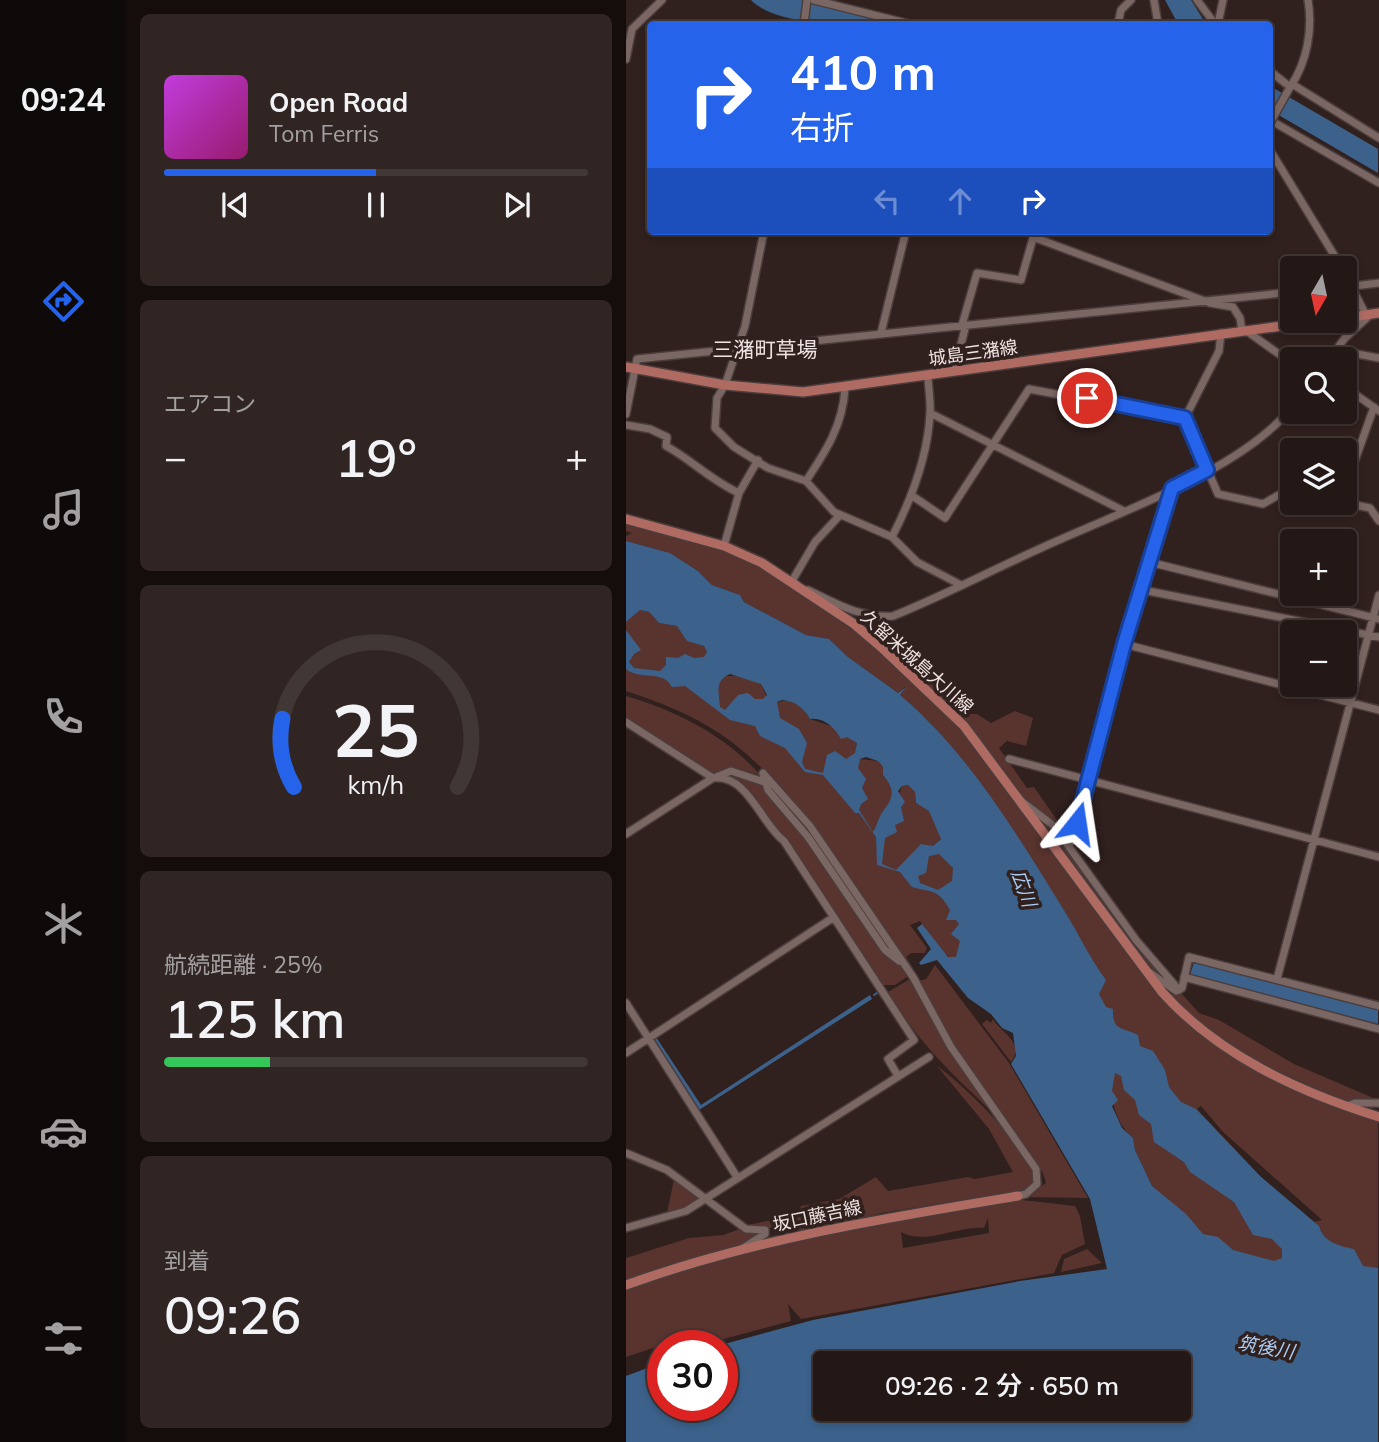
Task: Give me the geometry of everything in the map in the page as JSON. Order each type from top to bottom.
[{"type":"main road","name":"城島三潴線","points":[[630,367],[725,385],[803,392],[1280,326]]},
{"type":"main road","name":"久留米城島大川線","points":[[626,519],[724,546],[792,581],[854,624],[964,726],[1183,1016],[1211,1038],[1257,1065],[1347,1106],[1378,1117]]},
{"type":"main road","name":"坂口藤吉線","points":[[626,1285],[740,1250],[819,1230],[1019,1196]]},
{"type":"street","points":[[626,59],[632,29],[662,0]]},
{"type":"street","points":[[804,21],[807,0]]},
{"type":"street","points":[[814,0],[898,21]]},
{"type":"street","points":[[1119,21],[1121,10],[1131,0]]},
{"type":"street","points":[[1154,0],[1157,21]]},
{"type":"street","points":[[1197,0],[1214,21]]},
{"type":"street","points":[[1217,21],[1223,0]]},
{"type":"street","points":[[1273,119],[1306,52],[1311,17],[1308,0]]},
{"type":"street","points":[[1273,73],[1290,87],[1378,138]]},
{"type":"street","points":[[1273,124],[1378,183]]},
{"type":"street","points":[[1273,155],[1335,256]]},
{"type":"street","points":[[763,235],[738,348],[725,385],[717,398],[715,428],[734,447],[768,468],[806,481],[840,515],[892,537],[917,562],[961,585]]},
{"type":"street","points":[[881,333],[905,235]]},
{"type":"street","points":[[954,371],[977,272],[1021,280],[1034,235]]},
{"type":"street","points":[[1037,235],[1204,300],[1233,307],[1240,318],[1243,331],[1280,355]]},
{"type":"street","points":[[1358,285],[1378,283]]},
{"type":"street","points":[[626,414],[630,367],[637,359],[1280,293]]},
{"type":"street","points":[[1339,347],[1372,314],[1358,297]]},
{"type":"street","points":[[1221,333],[1219,351],[1185,418],[1218,494],[1263,503],[1280,495]]},
{"type":"street","points":[[1357,354],[1378,358]]},
{"type":"street","points":[[892,537],[911,495],[930,413],[928,375]]},
{"type":"street","points":[[806,481],[838,429],[844,409],[845,388]]},
{"type":"street","points":[[911,495],[945,518],[1029,389],[1185,418]]},
{"type":"street","points":[[1357,396],[1376,409],[1357,458]]},
{"type":"street","points":[[930,413],[1124,511]]},
{"type":"street","points":[[840,515],[815,542],[792,581],[852,611],[876,617],[893,616],[1172,488],[1256,443],[1280,419]]},
{"type":"street","points":[[626,425],[650,429],[667,438],[666,446],[683,455],[715,482],[739,494]]},
{"type":"street","points":[[724,546],[739,494],[758,460]]},
{"type":"street","points":[[1069,847],[1124,644],[1163,525],[1172,488]]},
{"type":"street","points":[[1357,505],[1370,508],[1378,521]]},
{"type":"street","points":[[1149,562],[1374,618]]},
{"type":"street","points":[[1143,590],[1369,633],[1378,637]]},
{"type":"street","points":[[1277,979],[1378,595]]},
{"type":"street","points":[[1124,644],[1378,710]]},
{"type":"street","points":[[628,724],[714,778],[742,788],[760,809],[809,876],[914,1040],[888,1059],[898,1076]]},
{"type":"street","points":[[1009,760],[1378,857]]},
{"type":"street","points":[[626,834],[714,778],[731,771],[764,782],[763,773],[794,805],[926,1000],[931,1016],[951,1047],[1036,1169],[1037,1184],[1031,1191],[1019,1196]]},
{"type":"street","points":[[1020,800],[1054,826],[1136,940],[1179,990]]},
{"type":"street","points":[[626,1053],[834,917]]},
{"type":"street","points":[[1179,990],[1189,957],[1378,1006]]},
{"type":"street","points":[[1146,970],[1171,990],[1179,990]]},
{"type":"street","points":[[1184,977],[1378,1029]]},
{"type":"street","points":[[626,1003],[737,1177]]},
{"type":"street","points":[[626,1228],[686,1211],[929,1057]]},
{"type":"street","points":[[1347,1106],[1378,1102]]},
{"type":"street","points":[[626,1153],[667,1170],[746,1229],[765,1230],[765,1234],[740,1250]]},
{"type":"shaded area","points":[[626,522],[704,542],[758,565],[871,643],[969,736],[1157,994],[1197,1033],[1251,1067],[1378,1121],[1378,1296],[1280,1224],[1287,1275],[1209,1252],[1152,1186],[1135,1150],[1133,1138],[1123,1127],[1113,1103],[1112,1077],[1118,1036],[964,763],[929,722],[900,695],[906,686],[898,693],[848,657],[829,639],[806,635],[744,602],[740,595],[712,585],[698,571],[670,553],[626,541],[626,536],[632,533],[626,531]],"holes":[[[1201,1106],[1223,1132],[1322,1220],[1313,1222],[1260,1176],[1197,1109]]]},
{"type":"shaded area","points":[[828,605],[848,615],[884,640],[966,714],[977,714],[991,723],[1015,711],[1033,718],[1026,746],[1007,741],[999,748],[1027,788],[1034,787],[1070,839],[1068,841],[1056,826],[1022,797],[961,716],[883,645]]},
{"type":"shaded area","points":[[640,610],[649,612],[659,623],[677,626],[692,641],[704,646],[707,652],[708,676],[745,676],[761,684],[779,725],[774,704],[790,701],[803,709],[810,719],[834,727],[857,743],[854,768],[860,759],[878,761],[883,767],[883,775],[891,784],[894,809],[902,786],[908,785],[915,792],[916,803],[930,811],[947,833],[922,856],[943,851],[982,920],[1010,937],[974,964],[949,957],[937,947],[920,921],[910,925],[927,948],[925,953],[911,953],[906,957],[913,968],[910,970],[824,842],[775,781],[748,755],[708,726],[674,709],[626,691],[626,622]]},
{"type":"shaded area","points":[[626,696],[699,726],[732,748],[760,775],[740,769],[710,773],[626,717]]},
{"type":"shaded area","points":[[724,774],[754,779],[782,808],[908,976],[895,985],[882,985],[784,837],[743,786]]},
{"type":"shaded area","points":[[1028,805],[1053,826],[1175,989],[1149,969]]},
{"type":"shaded area","points":[[935,965],[1009,1063],[1088,1198],[1024,1197],[1046,1183],[1043,1173],[931,1010],[935,1009],[918,981],[926,979]]},
{"type":"shaded area","points":[[1155,978],[1177,994],[1182,994],[1199,1013],[1219,1020],[1294,1064],[1378,1100],[1342,1100],[1247,1057],[1185,1012]]},
{"type":"shaded area","points":[[910,979],[932,1022],[992,1112],[923,1041],[888,992]]},
{"type":"shaded area","points":[[993,1019],[1014,1043],[1016,1049],[1011,1062],[982,1024],[987,1020],[991,1023]]},
{"type":"shaded area","points":[[937,1066],[975,1099],[1026,1157],[1034,1172],[1029,1189],[881,1213],[809,1231],[744,1226],[798,1214],[801,1206],[839,1199],[876,1177],[888,1191],[1013,1172],[989,1129]]},
{"type":"shaded area","points":[[674,1179],[700,1198],[683,1209],[667,1213]]},
{"type":"shaded area","points":[[1013,1199],[1075,1206],[1080,1216],[1085,1244],[1062,1255],[1054,1273],[801,1319],[788,1304],[791,1321],[738,1335],[738,1330],[647,1330],[647,1350],[626,1357],[626,1287],[768,1245]],"holes":[[[988,1218],[989,1233],[903,1248],[901,1232],[921,1237],[984,1228]]]},
{"type":"shaded area","points":[[740,1229],[762,1232],[737,1249],[691,1259],[626,1282],[626,1258],[689,1238],[723,1235]]},
{"type":"shaded area","points":[[1087,1249],[1102,1263],[1061,1272],[1064,1259]]},
{"type":"water","points":[[751,0],[807,0],[895,21],[803,21],[764,10]]},
{"type":"water","points":[[1165,0],[1191,0],[1204,21],[1176,21]]},
{"type":"water","points":[[1273,88],[1378,149],[1378,173],[1273,112]]},
{"type":"water","points":[[626,541],[670,553],[698,571],[712,585],[740,595],[744,602],[806,635],[829,639],[848,657],[898,693],[906,687],[900,695],[925,718],[970,769],[1010,825],[1070,920],[1106,980],[1099,994],[1106,1007],[1113,1009],[1116,1025],[1138,1035],[1140,1046],[1153,1051],[1165,1070],[1169,1087],[1181,1102],[1196,1109],[1260,1176],[1319,1226],[1328,1240],[1354,1249],[1363,1266],[1378,1268],[1378,1442],[626,1442],[626,1376],[647,1368],[647,1421],[738,1421],[738,1340],[813,1320],[1020,1281],[1107,1269],[1090,1199],[1011,1064],[1016,1056],[1013,1033],[1002,1028],[991,1014],[968,998],[937,960],[921,965],[919,963],[931,949],[917,928],[922,924],[948,957],[956,957],[960,941],[951,934],[959,924],[956,920],[946,920],[950,910],[946,903],[934,892],[912,887],[900,872],[877,865],[876,837],[859,813],[855,813],[823,775],[805,772],[785,748],[760,736],[755,726],[730,720],[685,686],[672,687],[663,678],[626,669],[626,630],[641,650],[634,654],[629,662],[634,668],[660,671],[666,665],[666,657],[678,658],[685,654],[694,658],[704,657],[707,652],[704,646],[687,641],[677,626],[659,623],[649,612],[640,610],[626,622]],"holes":[[[730,674],[761,684],[767,695],[763,699],[755,699],[748,693],[738,695],[725,710],[720,707],[720,684]],[[782,700],[795,704],[802,708],[810,719],[828,724],[841,739],[847,737],[857,743],[855,753],[846,759],[835,751],[827,755],[823,773],[805,769],[802,762],[807,743],[799,729],[780,718],[777,702]],[[866,757],[878,761],[883,767],[883,775],[892,793],[873,832],[859,810],[861,804],[868,799],[862,788],[866,779],[858,768],[860,759]],[[908,785],[915,792],[916,803],[929,811],[941,839],[933,846],[921,844],[896,870],[882,864],[885,838],[897,832],[895,825],[904,821],[901,807],[905,802],[898,791],[902,786]],[[939,854],[953,868],[952,881],[938,890],[920,883],[918,876],[926,873],[929,856]],[[1115,1073],[1121,1076],[1124,1090],[1135,1100],[1139,1115],[1151,1124],[1154,1142],[1184,1162],[1190,1172],[1234,1202],[1253,1235],[1272,1239],[1282,1249],[1282,1258],[1274,1261],[1233,1250],[1218,1237],[1203,1234],[1186,1214],[1152,1186],[1135,1150],[1133,1138],[1122,1128],[1112,1106],[1118,1100],[1112,1091]]]},
{"type":"water","points":[[1194,962],[1378,1010],[1378,1025],[1190,975]]},
{"type":"water","points":[[870,995],[872,999],[699,1110],[654,1041],[656,1037],[701,1105]]},
{"type":"district","name":"三潴町草場","points":[[765,350]]},
{"type":"route","points":[[1077,823],[1124,644],[1143,590],[1172,488],[1207,470],[1185,418],[1087,398]]},
{"type":"water label","name":"広川","points":[[1024,888]]},
{"type":"water label","name":"筑後川","points":[[1266,1347]]}]
